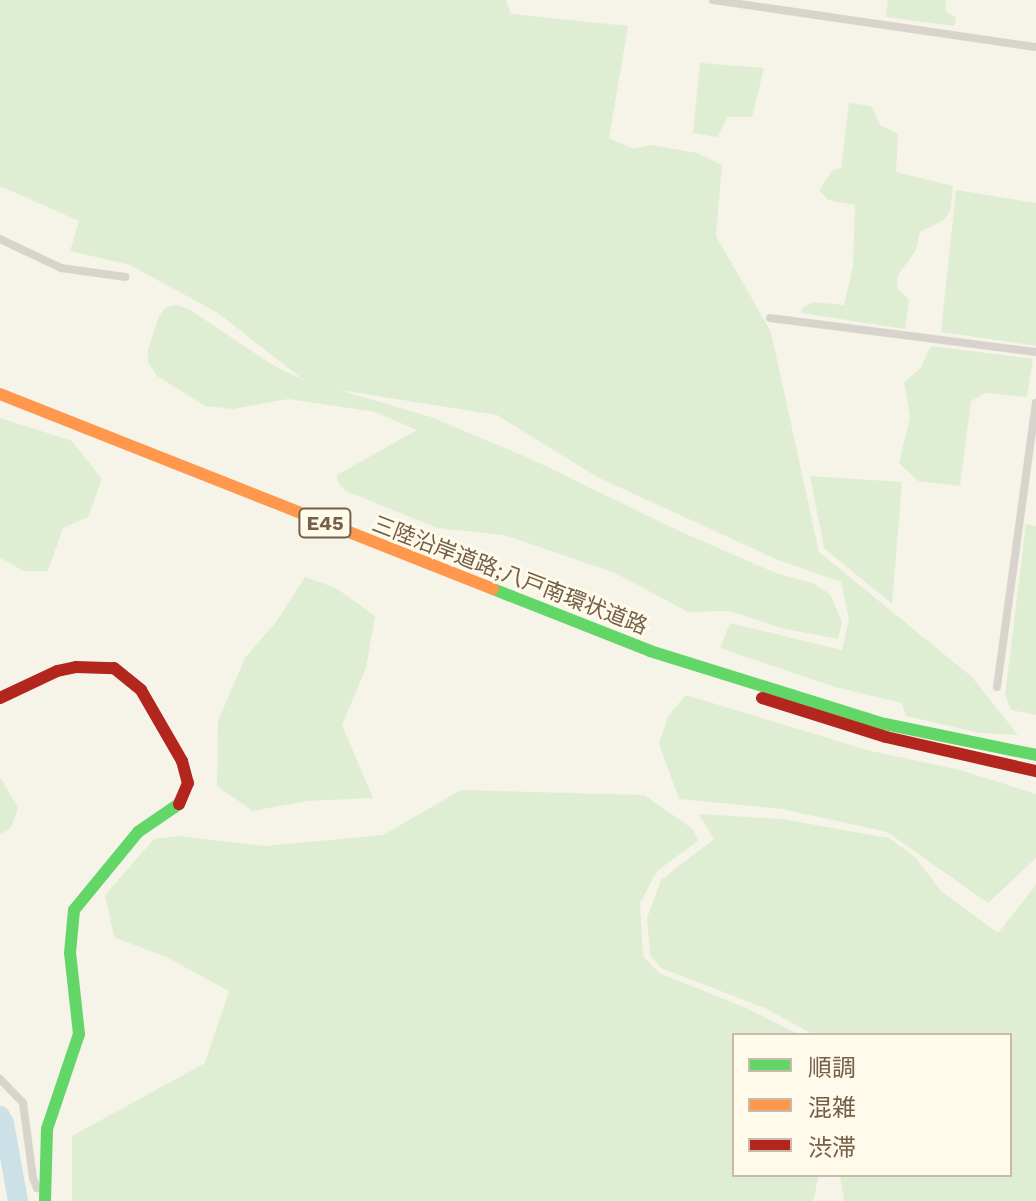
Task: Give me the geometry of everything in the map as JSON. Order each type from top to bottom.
[{"type":"main road","name":"三陸沿岸道路;八戸南環状道路","points":[[0,394],[650,651],[885,724],[1036,755]]},
{"type":"main road","name":"三陸沿岸道路;八戸南環状道路","points":[[650,651],[699,675],[779,704],[886,737],[1036,771]]},
{"type":"main road","points":[[0,698],[57,671],[76,667],[114,668],[141,690],[187,772],[186,792],[179,804],[138,832],[74,910],[70,953],[79,1008],[79,1034],[47,1129],[44,1195]]},
{"type":"street","points":[[713,0],[1036,47]]},
{"type":"street","points":[[0,239],[61,268],[125,277]]},
{"type":"street","points":[[770,318],[1036,352]]},
{"type":"street","points":[[997,687],[1036,403]]},
{"type":"street","points":[[0,1079],[23,1103],[33,1178],[44,1195]]},
{"type":"green space","points":[[0,0],[506,0],[511,14],[628,26],[609,138],[634,149],[651,145],[697,153],[722,165],[716,236],[771,332],[819,552],[972,677],[1018,735],[980,733],[906,716],[902,703],[835,687],[720,648],[730,623],[842,650],[849,619],[841,582],[778,560],[597,477],[497,415],[339,390],[431,417],[531,459],[677,530],[778,574],[813,583],[830,594],[842,622],[838,639],[781,628],[730,611],[688,612],[615,573],[504,535],[437,528],[346,491],[338,483],[337,475],[417,430],[375,412],[288,399],[233,409],[205,406],[157,376],[148,362],[148,350],[159,316],[165,308],[176,305],[189,309],[271,364],[305,381],[218,313],[130,265],[70,251],[79,221],[0,186]]},
{"type":"green space","points":[[888,0],[946,0],[945,11],[956,17],[954,26],[886,17]]},
{"type":"green space","points":[[700,63],[764,68],[752,117],[728,117],[717,137],[693,133]]},
{"type":"green space","points":[[849,103],[871,106],[880,125],[898,134],[896,172],[953,186],[950,211],[944,220],[920,232],[916,250],[898,275],[897,288],[909,300],[905,329],[801,313],[802,308],[813,302],[844,305],[853,267],[855,205],[828,200],[819,190],[833,170],[841,168]]},
{"type":"green space","points":[[956,190],[1036,203],[1036,346],[941,332]]},
{"type":"green space","points":[[931,346],[1033,359],[1027,397],[985,393],[971,401],[960,486],[918,481],[899,463],[910,417],[904,382],[920,369]]},
{"type":"green space","points":[[0,418],[72,441],[102,479],[88,517],[63,528],[48,571],[24,571],[0,558]]},
{"type":"green space","points":[[810,476],[902,482],[892,604],[824,548]]},
{"type":"green space","points":[[1026,524],[1036,526],[1036,715],[1011,710],[1005,695]]},
{"type":"green space","points":[[305,577],[336,588],[375,616],[366,668],[342,725],[373,798],[307,801],[253,811],[217,786],[218,721],[245,658],[276,622]]},
{"type":"green space","points":[[686,695],[867,750],[960,770],[1036,794],[1036,858],[988,903],[887,832],[782,809],[679,799],[659,744],[668,716]]},
{"type":"green space","points":[[0,777],[18,808],[11,828],[0,834]]},
{"type":"green space","points":[[461,790],[644,795],[693,829],[698,841],[657,871],[640,903],[643,956],[659,973],[746,1008],[796,1033],[732,1033],[732,1177],[819,1177],[813,1201],[72,1201],[72,1136],[205,1063],[229,991],[168,958],[114,937],[105,895],[154,839],[178,836],[265,846],[383,835]]},
{"type":"green space","points":[[699,814],[782,819],[889,838],[915,857],[941,891],[998,933],[1036,885],[1036,1201],[844,1201],[840,1177],[1012,1177],[1012,1033],[810,1033],[767,1009],[661,968],[650,955],[647,918],[661,880],[714,839]]},
{"type":"waterway","points":[[0,1116],[4,1123],[18,1201]]},
{"type":"traffic: fast","points":[[493,589],[650,651],[885,724],[1036,755]]},
{"type":"traffic: fast","points":[[45,1201],[47,1129],[79,1034],[70,953],[74,910],[138,832],[179,804]]},
{"type":"traffic: slow","points":[[0,394],[493,589]]},
{"type":"traffic: jam","points":[[0,698],[57,671],[76,667],[114,668],[141,690],[182,761],[188,783],[179,804]]},
{"type":"traffic: jam","points":[[762,698],[886,737],[1036,771]]}]
